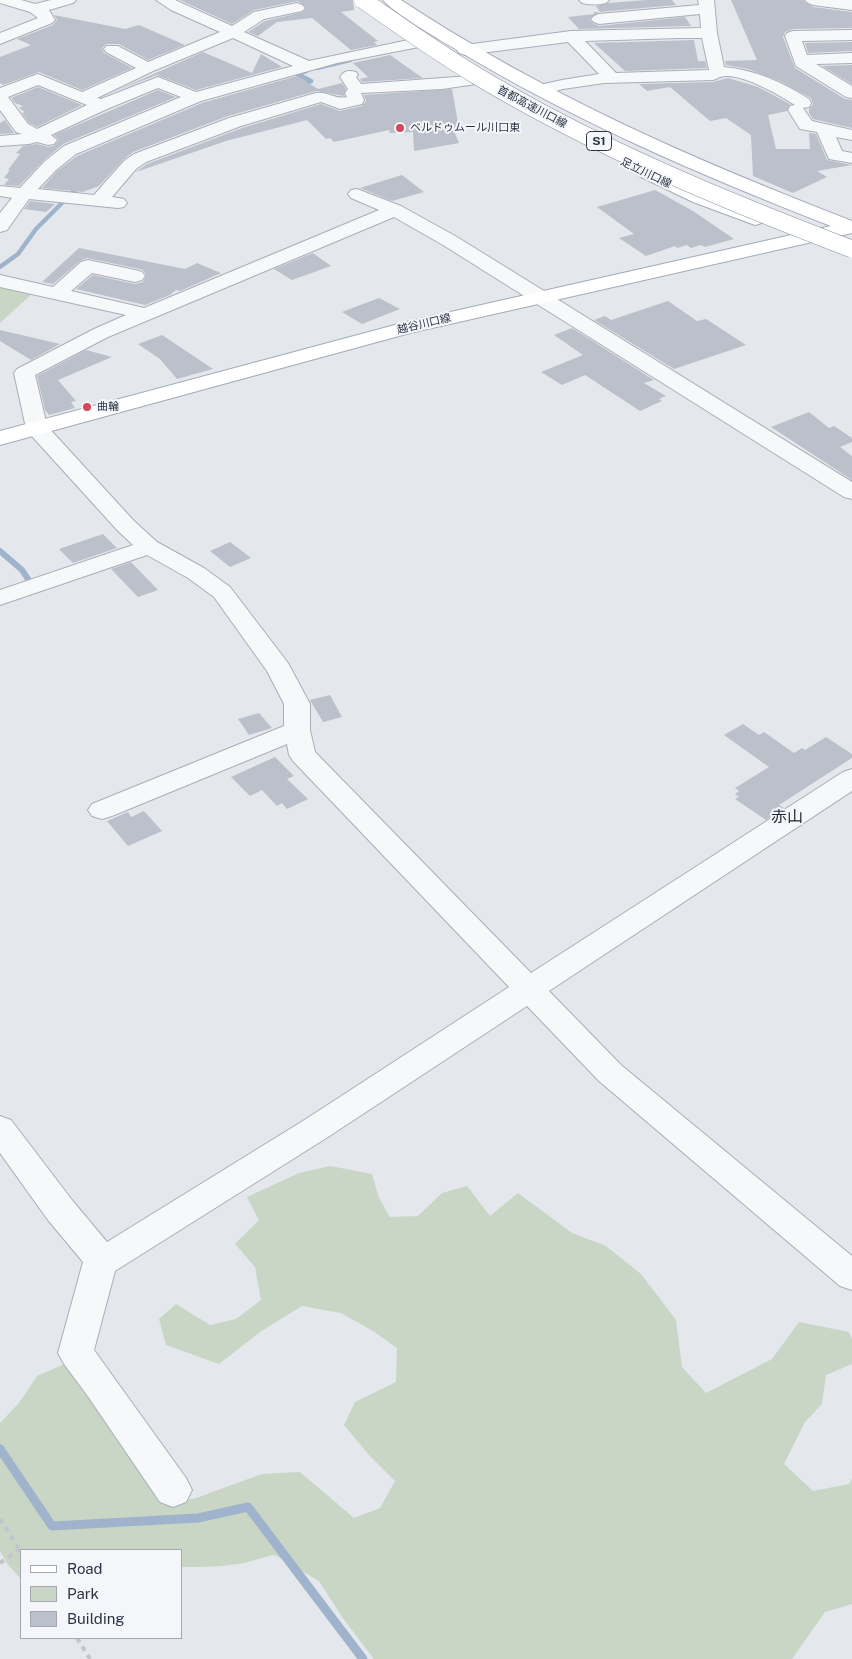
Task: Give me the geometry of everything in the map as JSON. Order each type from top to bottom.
[{"type":"main road","name":"足立川口線","points":[[352,0],[413,44],[470,81],[540,120],[699,198],[852,256]]},
{"type":"main road","name":"首都高速川口線","points":[[363,0],[443,56],[562,123],[659,170],[751,210],[852,250]]},
{"type":"main road","name":"首都高速川口線","points":[[383,0],[472,60],[589,124],[719,184],[851,230]]},
{"type":"main road","name":"足立川口線","points":[[391,0],[465,50],[601,123],[691,164],[851,230]]},
{"type":"main road","name":"越谷川口線","points":[[0,438],[329,348],[539,297],[802,237],[851,230]]},
{"type":"street","points":[[4,7],[30,8],[68,0]]},
{"type":"street","points":[[164,0],[307,66]]},
{"type":"street","points":[[587,0],[601,0]]},
{"type":"street","points":[[813,0],[852,5]]},
{"type":"street","points":[[590,20],[706,4],[709,33],[717,71]]},
{"type":"street","points":[[0,39],[47,20],[44,14],[30,8]]},
{"type":"street","points":[[84,97],[147,68],[232,33],[258,15],[297,8]]},
{"type":"street","points":[[184,26],[204,19]]},
{"type":"street","points":[[465,50],[496,44],[571,36],[709,33]]},
{"type":"street","points":[[852,35],[793,36],[802,63],[852,93]]},
{"type":"street","points":[[571,36],[612,78]]},
{"type":"street","points":[[0,226],[23,194],[52,162],[70,150],[188,99],[335,59],[413,44]]},
{"type":"street","points":[[112,49],[147,68]]},
{"type":"street","points":[[185,52],[206,62]]},
{"type":"street","points":[[801,60],[852,58]]},
{"type":"street","points":[[335,59],[358,71],[348,77],[356,89]]},
{"type":"street","points":[[541,90],[556,85],[612,78],[713,75],[717,71],[753,75],[782,89],[800,106],[806,126],[852,135]]},
{"type":"street","points":[[421,72],[442,85]]},
{"type":"street","points":[[0,94],[38,79],[101,105]]},
{"type":"street","points":[[356,89],[390,85],[442,85],[470,81]]},
{"type":"street","points":[[832,82],[852,81]]},
{"type":"street","points":[[0,142],[28,139],[101,105],[158,82],[235,122]]},
{"type":"street","points":[[100,201],[130,165],[140,158],[235,122],[322,97],[345,104],[356,100],[353,93],[356,89]]},
{"type":"street","points":[[0,98],[22,128],[70,150]]},
{"type":"street","points":[[824,129],[835,155],[852,158]]},
{"type":"street","points":[[0,191],[118,202]]},
{"type":"street","points":[[357,194],[395,210],[450,241],[852,492]]},
{"type":"street","points":[[395,210],[101,333],[24,373],[36,428],[126,526],[149,547],[196,573],[222,592],[279,669],[297,704],[297,730],[302,755],[610,1073],[852,1276]]},
{"type":"street","points":[[58,293],[88,266],[135,276]]},
{"type":"street","points":[[0,282],[58,293],[146,314]]},
{"type":"street","points":[[0,598],[149,547]]},
{"type":"street","points":[[102,810],[297,730]]},
{"type":"street","points":[[101,1259],[108,1259],[317,1128],[852,778]]},
{"type":"street","points":[[0,1129],[60,1210],[101,1259]]},
{"type":"street","points":[[101,1259],[76,1353],[100,1384],[173,1490]]},
{"type":"path","points":[[0,1519],[20,1550],[0,1563]]},
{"type":"path","points":[[78,1639],[90,1659]]},
{"type":"green space","points":[[0,286],[33,293],[0,323]]},
{"type":"green space","points":[[330,1166],[372,1174],[379,1198],[390,1217],[418,1216],[442,1193],[467,1186],[490,1216],[518,1193],[572,1233],[606,1246],[641,1274],[676,1320],[682,1367],[706,1393],[772,1359],[799,1322],[849,1332],[852,1339],[852,1364],[826,1375],[822,1404],[805,1422],[784,1464],[813,1491],[849,1484],[852,1479],[852,1604],[825,1612],[792,1659],[374,1659],[342,1617],[319,1581],[275,1555],[236,1564],[182,1567],[182,1549],[20,1549],[20,1578],[8,1565],[0,1551],[0,1423],[19,1403],[37,1376],[69,1362],[172,1502],[196,1498],[262,1474],[300,1472],[354,1518],[380,1508],[395,1481],[368,1454],[344,1425],[355,1402],[396,1382],[397,1348],[373,1331],[341,1313],[302,1306],[260,1332],[219,1364],[166,1345],[159,1319],[176,1304],[210,1325],[236,1319],[261,1300],[255,1267],[235,1244],[259,1220],[247,1197],[299,1173]]},
{"type":"building","points":[[180,0],[353,0],[354,10],[341,12],[378,41],[374,42],[377,45],[351,50],[312,18],[277,22],[258,36],[248,32],[265,21],[303,12],[306,7],[298,1],[254,10],[232,24]]},
{"type":"building","points":[[672,0],[676,5],[600,12],[596,6],[609,3]]},
{"type":"building","points":[[731,0],[803,0],[813,7],[852,12],[852,28],[793,29],[785,32],[783,37],[795,68],[845,99],[852,100],[852,128],[813,119],[809,113],[809,109],[813,104],[811,98],[780,81],[748,69],[726,65],[725,61],[757,60]]},
{"type":"building","points":[[599,12],[589,19],[599,26],[685,17],[691,26],[579,29],[568,17]]},
{"type":"building","points":[[54,15],[125,29],[139,25],[185,45],[148,60],[119,44],[106,44],[102,48],[104,53],[132,68],[82,90],[39,72],[3,85],[0,83],[0,57],[31,45],[17,39],[53,25],[57,20]]},
{"type":"building","points":[[694,40],[698,61],[705,61],[707,68],[625,71],[594,43]]},
{"type":"building","points":[[852,42],[852,51],[808,53],[805,43]]},
{"type":"building","points":[[203,52],[252,73],[261,54],[282,67],[196,90],[157,75],[113,92]]},
{"type":"building","points":[[390,55],[423,78],[362,82],[360,79],[368,77],[353,63]]},
{"type":"building","points":[[852,65],[852,84],[822,66]]},
{"type":"building","points":[[297,76],[318,89],[342,83],[346,89],[344,96],[316,91],[228,116],[133,152],[99,186],[83,192],[42,188],[57,171],[77,156],[202,103]]},
{"type":"building","points":[[728,78],[758,87],[790,104],[787,111],[768,115],[776,149],[810,149],[809,133],[816,134],[827,160],[852,165],[817,171],[827,177],[793,193],[753,176],[751,135],[726,118],[710,121],[670,87],[647,91],[639,84],[713,82]]},
{"type":"building","points":[[38,87],[82,105],[37,127],[29,123],[22,113],[25,112],[19,108],[23,106],[15,103],[11,98]]},
{"type":"building","points":[[452,89],[459,129],[453,129],[459,143],[414,151],[413,132],[390,133],[389,130],[334,142],[330,138],[326,139],[307,120],[226,141],[136,172],[147,164],[242,128],[321,104],[340,111],[362,106],[366,101],[364,95]]},
{"type":"building","points":[[158,90],[176,97],[63,144],[43,161],[19,186],[4,185],[9,179],[4,178],[10,170],[8,170],[20,154],[16,153],[23,146],[37,144],[48,147],[54,146],[59,140],[54,135]]},
{"type":"building","points":[[5,120],[14,133],[0,134],[0,123]]},
{"type":"building","points":[[402,175],[424,192],[392,201],[360,188]]},
{"type":"building","points":[[655,190],[693,211],[734,239],[705,247],[701,245],[691,248],[687,245],[677,248],[675,246],[646,256],[619,238],[634,234],[597,207]]},
{"type":"building","points":[[30,201],[55,204],[46,212],[24,209]]},
{"type":"building","points":[[79,248],[185,269],[197,263],[221,273],[180,291],[176,290],[170,295],[145,305],[76,289],[93,275],[135,284],[143,282],[146,275],[143,270],[135,268],[87,258],[80,261],[53,284],[42,282]]},
{"type":"building","points":[[313,253],[331,266],[292,280],[274,269]]},
{"type":"building","points":[[379,298],[400,309],[362,324],[342,312]]},
{"type":"building","points":[[668,301],[697,321],[706,319],[746,345],[674,369],[594,320],[605,316],[611,320]]},
{"type":"building","points":[[572,328],[654,380],[644,383],[666,396],[659,399],[662,401],[640,411],[585,375],[562,385],[541,372],[583,355],[554,335]]},
{"type":"building","points":[[0,330],[60,344],[31,360],[0,341]]},
{"type":"building","points":[[162,335],[213,369],[177,379],[160,359],[138,344]]},
{"type":"building","points":[[86,350],[112,357],[58,380],[76,401],[71,402],[75,408],[49,415],[45,410],[37,376]]},
{"type":"building","points":[[809,412],[829,428],[834,426],[852,438],[852,442],[840,447],[852,456],[852,480],[771,427]]},
{"type":"building","points":[[103,534],[117,548],[73,563],[59,549]]},
{"type":"building","points":[[230,542],[251,558],[230,567],[210,551]]},
{"type":"building","points":[[131,562],[158,590],[138,597],[111,569]]},
{"type":"building","points":[[330,695],[342,717],[323,722],[310,700]]},
{"type":"building","points":[[259,713],[272,728],[249,735],[238,719]]},
{"type":"building","points":[[743,724],[759,735],[764,732],[794,753],[802,748],[805,750],[826,737],[852,754],[852,758],[779,805],[784,808],[766,820],[735,799],[739,797],[735,794],[739,791],[735,788],[769,767],[724,735]]},
{"type":"building","points":[[275,757],[294,776],[287,779],[308,799],[287,809],[282,803],[277,806],[262,790],[250,796],[231,777]]},
{"type":"building","points":[[144,811],[162,831],[128,846],[107,821],[128,812],[131,817]]},
{"type":"waterway","points":[[317,68],[350,60]]},
{"type":"waterway","points":[[299,85],[311,81],[297,74],[306,71]]},
{"type":"waterway","points":[[0,267],[18,254],[36,229],[80,185]]},
{"type":"waterway","points":[[0,551],[22,570],[30,582]]},
{"type":"waterway","points":[[0,1449],[52,1526],[198,1518],[248,1507],[363,1659]]},
{"type":"place","name":"ベルドゥムール川口東","points":[[400,128]]},
{"type":"place","name":"曲輪","points":[[87,407]]},
{"type":"district","name":"赤山","points":[[787,817]]}]
